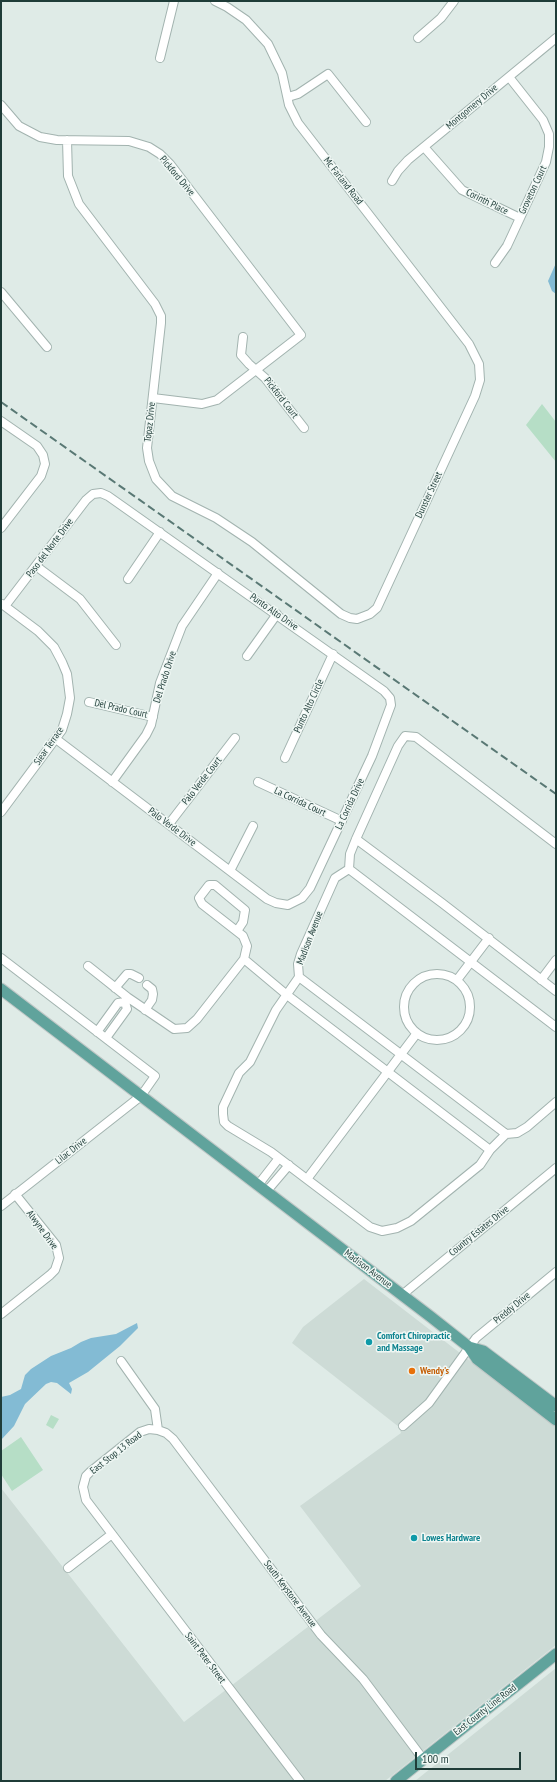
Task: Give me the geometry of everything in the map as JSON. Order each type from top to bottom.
[{"type":"main road","name":"Madison Avenue","points":[[1,989],[469,1347],[477,1359],[556,1420]]},
{"type":"main road","name":"Madison Avenue","points":[[469,1347],[483,1351],[556,1406]]},
{"type":"main road","name":"East County Line Road","points":[[396,1781],[556,1654]]},
{"type":"street","points":[[160,58],[174,1]]},
{"type":"street","name":"Mc Farland Road","points":[[215,1],[241,16],[264,38],[280,66],[292,112],[298,124],[469,344],[479,364]]},
{"type":"street","points":[[418,38],[442,18],[454,1]]},
{"type":"street","name":"Montgomery Drive","points":[[392,181],[403,165],[556,38]]},
{"type":"street","points":[[288,97],[298,94],[328,74],[366,122]]},
{"type":"street","name":"Groveton Court","points":[[496,263],[507,246],[548,158],[550,143],[548,131],[542,117],[509,77]]},
{"type":"street","name":"Pickford Drive","points":[[2,108],[17,124],[34,135],[47,139],[129,141],[149,148],[160,154],[170,164],[301,335]]},
{"type":"street","name":"Topaz Drive","points":[[67,140],[68,176],[79,204],[160,312],[162,321],[148,442],[148,458],[155,477],[165,490],[178,500],[216,518],[247,538],[341,614],[350,618],[362,618]]},
{"type":"street","name":"Corinth Place","points":[[424,147],[462,190],[520,218]]},
{"type":"street","points":[[1,292],[47,347]]},
{"type":"street","name":"Pickford Court","points":[[153,398],[208,404],[216,400],[301,335]]},
{"type":"street","name":"Pickford Court","points":[[243,337],[241,354],[249,364],[265,378],[304,428]]},
{"type":"street","name":"Dunster Street","points":[[362,618],[377,608],[441,471],[478,390],[480,380],[479,364]]},
{"type":"street","points":[[1,421],[37,446],[44,460],[44,468],[41,476],[1,528]]},
{"type":"street","name":"Punto Alto Drive","points":[[97,493],[108,496],[160,532],[277,614],[386,694]]},
{"type":"street","name":"Paso del Norte Drive","points":[[3,605],[36,566],[86,500],[91,495],[97,493]]},
{"type":"street","points":[[128,579],[160,532]]},
{"type":"street","points":[[36,566],[84,604],[116,645]]},
{"type":"street","name":"Del Prado Drive","points":[[112,782],[144,739],[152,717],[160,683],[182,626],[218,573]]},
{"type":"street","name":"Siear Terrace","points":[[1,812],[56,739],[66,721],[70,698],[68,681],[62,662],[54,647],[43,635],[3,605]]},
{"type":"street","points":[[247,656],[277,614]]},
{"type":"street","name":"Punto Alto Circle","points":[[285,758],[332,654]]},
{"type":"street","name":"La Corrida Drive","points":[[290,904],[302,898],[309,891],[372,756],[392,708],[391,702],[386,694]]},
{"type":"street","name":"Del Prado Court","points":[[89,702],[152,717]]},
{"type":"street","points":[[556,844],[416,737],[405,737],[398,746],[356,839],[350,854],[349,869],[556,1027]]},
{"type":"street","name":"Palo Verde Court","points":[[169,824],[235,738]]},
{"type":"street","name":"Palo Verde Drive","points":[[56,739],[271,902],[290,904]]},
{"type":"street","name":"La Corrida Court","points":[[258,782],[342,821]]},
{"type":"street","points":[[230,871],[253,826]]},
{"type":"street","points":[[356,839],[556,991]]},
{"type":"street","name":"Madison Avenue","points":[[349,869],[335,878],[301,954],[298,964],[298,977],[276,1010],[250,1062],[239,1073],[223,1111],[224,1122],[289,1165],[370,1227],[378,1231],[387,1231],[397,1228],[411,1221],[480,1165],[490,1150]]},
{"type":"street","points":[[88,966],[126,999],[174,1029],[187,1028],[197,1018],[244,959],[247,946],[243,936],[202,904],[200,898],[209,885],[215,885],[245,910],[243,922],[237,931]]},
{"type":"street","points":[[457,980],[472,962],[488,938]]},
{"type":"street","points":[[1,958],[106,1038],[127,1009],[126,999]]},
{"type":"street","points":[[244,959],[287,995],[490,1150],[506,1134],[517,1133],[527,1127],[556,1102]]},
{"type":"street","points":[[541,980],[556,960]]},
{"type":"street","points":[[115,988],[127,974],[131,974],[139,978]]},
{"type":"street","points":[[430,974],[446,975],[457,980],[466,990],[470,1002],[469,1015],[464,1026],[454,1035],[442,1040],[429,1039],[417,1033],[409,1024],[405,1013],[405,998],[411,987],[419,979],[430,974]]},
{"type":"street","points":[[298,977],[506,1134]]},
{"type":"street","points":[[145,1010],[152,1000],[153,994],[152,989],[147,985]]},
{"type":"street","points":[[97,1032],[118,1003],[126,999]]},
{"type":"street","points":[[307,1179],[417,1033]]},
{"type":"street","name":"Lilac Drive","points":[[1,1206],[141,1096],[155,1076],[106,1038]]},
{"type":"street","points":[[262,1189],[279,1158]]},
{"type":"street","points":[[262,1189],[289,1165]]},
{"type":"street","name":"Country Estates Drive","points":[[402,1295],[556,1168]]},
{"type":"street","name":"Alwyne Drive","points":[[1,1314],[50,1275],[55,1270],[59,1258],[56,1245],[15,1194]]},
{"type":"street","name":"Preddy Drive","points":[[403,1426],[429,1404],[476,1338],[556,1272]]},
{"type":"street","points":[[121,1362],[155,1409],[157,1430]]},
{"type":"street","name":"East Stop 13 Road","points":[[84,1486],[86,1476],[134,1436],[146,1430],[157,1430]]},
{"type":"street","name":"South Keystone Avenue","points":[[157,1430],[168,1434],[173,1439],[321,1635],[363,1679],[423,1759]]},
{"type":"street","name":"Saint Peter Street","points":[[84,1486],[86,1500],[300,1781]]},
{"type":"street","points":[[68,1568],[112,1534]]},
{"type":"shaded area","points":[[364,1279],[556,1427],[556,1645],[385,1781],[1,1781],[1,1488],[184,1722],[361,1586],[300,1506],[401,1433],[399,1427],[292,1343],[303,1327]]},
{"type":"shaded area","points":[[556,1668],[556,1781],[415,1781]]},
{"type":"green space","points":[[542,404],[556,422],[556,462],[526,425]]},
{"type":"green space","points":[[51,1415],[59,1419],[53,1429],[46,1425]]},
{"type":"green space","points":[[21,1437],[43,1470],[12,1491],[1,1474],[1,1451]]},
{"type":"water","points":[[556,263],[556,294],[552,291],[548,281]]},
{"type":"water","points":[[137,1323],[138,1328],[120,1346],[88,1372],[69,1383],[72,1389],[71,1394],[57,1383],[51,1382],[46,1384],[25,1404],[14,1426],[1,1440],[1,1397],[10,1395],[21,1389],[25,1375],[31,1369],[51,1356],[71,1348],[81,1342],[91,1338],[116,1334]]},
{"type":"railway","points":[[1,402],[556,794]]},
{"type":"place","name":"Comfort Chiropractic and Massage","points":[[369,1342]]},
{"type":"place","name":"Wendy's","points":[[412,1371]]},
{"type":"place","name":"Lowes Hardware","points":[[414,1538]]}]
